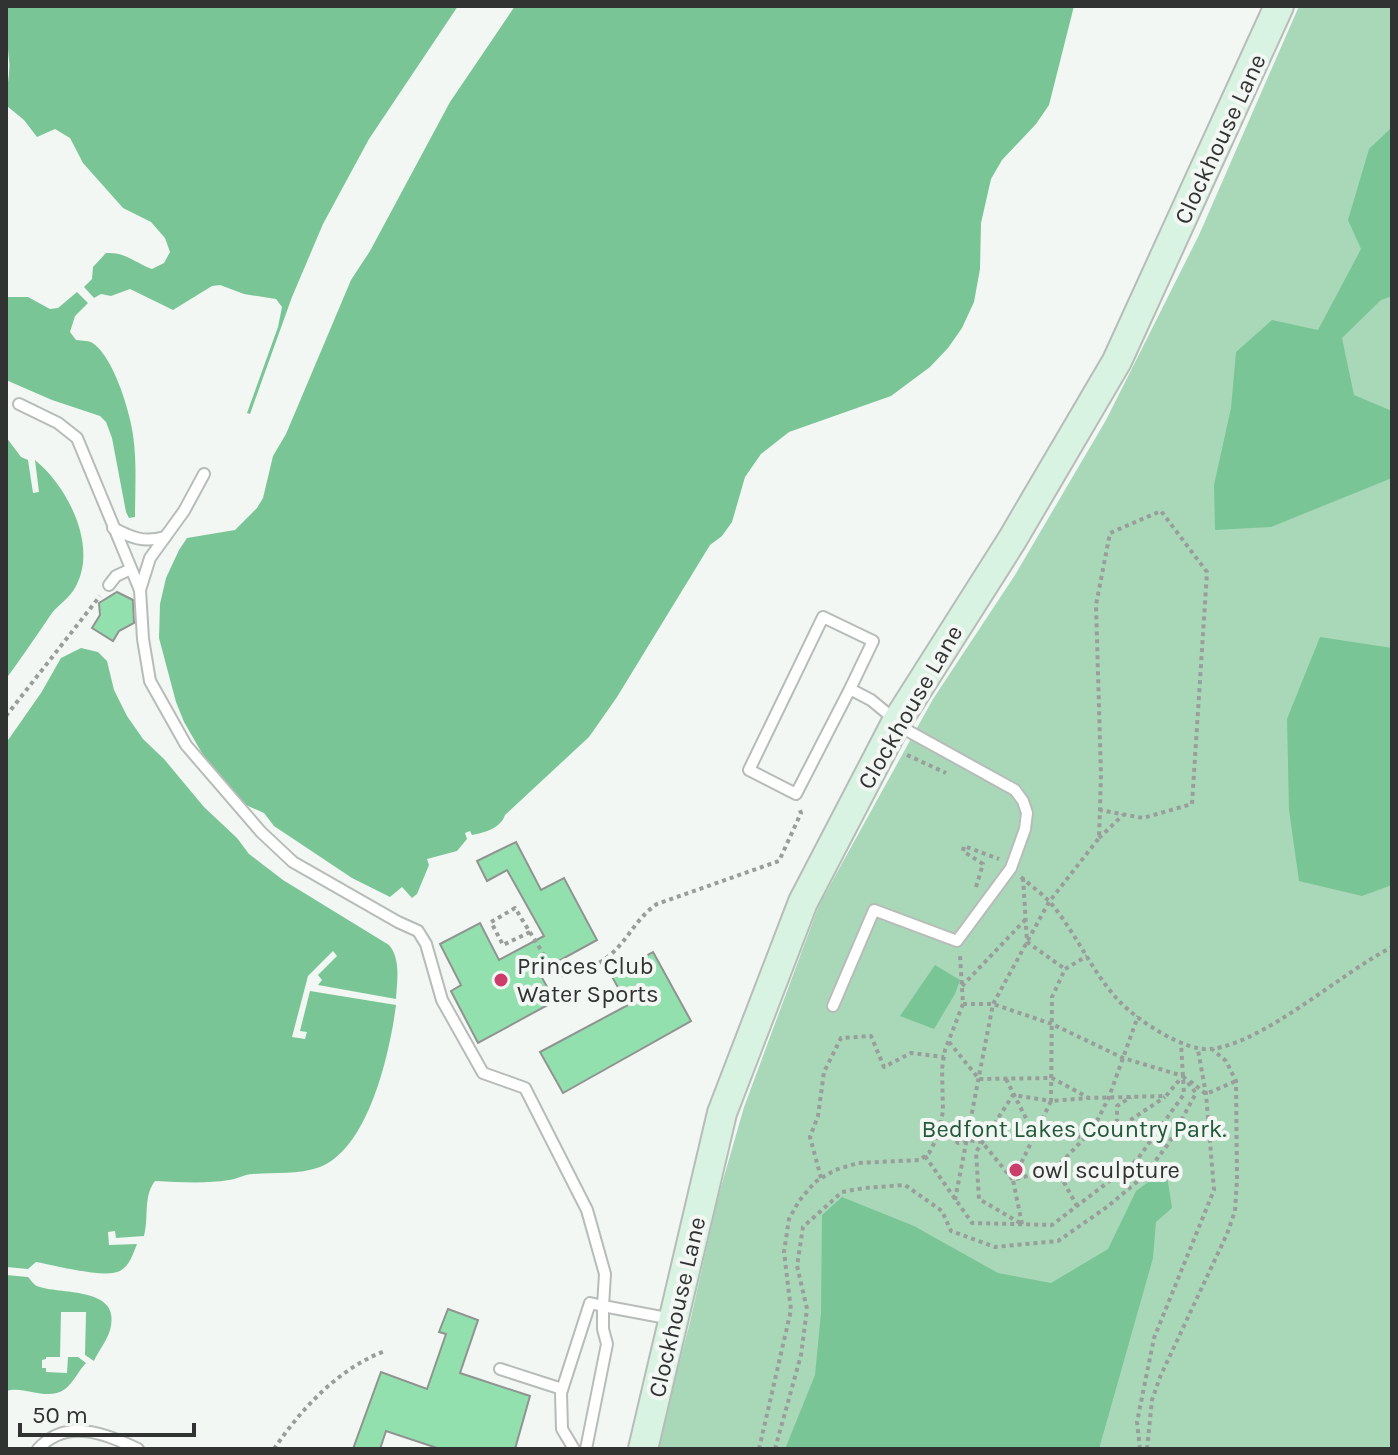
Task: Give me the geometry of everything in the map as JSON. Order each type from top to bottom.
[{"type":"main road","name":"Clockhouse Lane","points":[[643,1449],[722,1113],[803,902],[896,723],[1012,540],[1117,361],[1279,6]]},
{"type":"lane","points":[[19,404],[58,423],[77,438],[140,590],[150,681],[186,745],[261,832],[293,862],[418,931],[426,944],[442,1000],[483,1073],[525,1088],[587,1210],[605,1274],[603,1329],[607,1344],[586,1449]]},
{"type":"lane","points":[[140,590],[150,558],[204,474]]},
{"type":"lane","points":[[113,528],[141,540],[165,537]]},
{"type":"lane","points":[[109,585],[116,576],[131,569]]},
{"type":"lane","points":[[823,617],[873,641],[850,689],[796,794],[749,770],[823,617]]},
{"type":"lane","points":[[833,1006],[874,910],[957,941],[1011,868],[1025,829],[1027,813],[1015,790],[896,723],[871,700],[850,689]]},
{"type":"lane","points":[[574,1449],[562,1429],[562,1389],[590,1303],[674,1319]]},
{"type":"lane","points":[[500,1369],[562,1389]]},
{"type":"lane","points":[[38,1449],[58,1434],[87,1430],[100,1432],[138,1449]]},
{"type":"path","points":[[1099,838],[1096,605],[1110,533],[1161,511],[1207,572],[1192,804],[1143,818],[1100,810]]},
{"type":"path","points":[[6,716],[109,585]]},
{"type":"path","points":[[899,752],[952,776]]},
{"type":"path","points":[[530,932],[503,945],[491,922],[515,908],[530,932],[557,976],[578,972],[607,958],[648,910],[657,904],[779,861],[801,813],[796,794]]},
{"type":"path","points":[[955,1200],[993,1004],[1049,902],[1099,838],[1124,814]]},
{"type":"path","points":[[973,895],[983,864],[963,851],[964,846],[1001,860],[1002,857]]},
{"type":"path","points":[[1011,868],[1049,902],[1120,1002],[1181,1043],[1198,1049],[1212,1049],[1269,1025],[1369,958],[1392,947]]},
{"type":"path","points":[[1023,879],[1027,942]]},
{"type":"path","points":[[962,986],[1026,919]]},
{"type":"path","points":[[759,1449],[791,1310],[784,1252],[789,1219],[815,1182],[835,1170],[858,1163],[920,1160],[938,1136],[944,1057],[963,1004],[957,941]]},
{"type":"path","points":[[1027,942],[1065,969]]},
{"type":"path","points":[[1013,1180],[1051,1101],[1052,997],[1065,969],[1087,956]]},
{"type":"path","points":[[963,1004],[993,1004],[1052,1024],[1123,1058],[1183,1076],[1206,1094]]},
{"type":"path","points":[[1013,1180],[1056,1168],[1093,1129],[1109,1097],[1138,1016]]},
{"type":"path","points":[[821,1178],[810,1137],[818,1116],[824,1072],[841,1038],[871,1036],[884,1067],[911,1053],[944,1057]]},
{"type":"path","points":[[948,1041],[979,1079]]},
{"type":"path","points":[[925,1156],[972,1223],[1052,1225],[1137,1160],[1184,1094],[1181,1043]]},
{"type":"path","points":[[1140,1449],[1137,1422],[1154,1338],[1214,1190],[1206,1094],[1198,1049]]},
{"type":"path","points":[[1147,1449],[1156,1389],[1235,1211],[1236,1081],[1226,1061],[1212,1049]]},
{"type":"path","points":[[1034,1134],[1085,1137],[1117,1129],[1166,1096],[1183,1076]]},
{"type":"path","points":[[775,1449],[801,1355],[807,1309],[797,1266],[803,1227],[842,1192],[905,1185],[942,1211],[951,1231],[995,1247],[1058,1241],[1107,1207],[1144,1176],[1169,1143],[1196,1093],[1183,1076]]},
{"type":"path","points":[[979,1079],[1052,1078],[1089,1098]]},
{"type":"path","points":[[1006,1079],[1034,1134]]},
{"type":"path","points":[[1206,1094],[1236,1081]]},
{"type":"path","points":[[1013,1095],[1051,1101],[1166,1096]]},
{"type":"path","points":[[1013,1095],[976,1152],[979,1199],[1022,1224]]},
{"type":"path","points":[[1117,1129],[1117,1106],[1131,1096]]},
{"type":"path","points":[[941,1122],[958,1143],[967,1140],[982,1142],[1013,1180],[1022,1224]]},
{"type":"path","points":[[1056,1168],[1077,1206]]},
{"type":"path","points":[[274,1449],[339,1376],[368,1357],[385,1351]]},
{"type":"green space","name":"Bedfont Lakes Country Park.","points":[[1299,6],[1392,6],[1392,1449],[657,1449],[717,1201],[744,1107],[819,905],[933,699],[1015,575],[1106,420],[1199,235]]},
{"type":"shaded area","points":[[6,6],[458,6],[369,139],[323,224],[292,297],[250,414],[247,413],[278,327],[282,307],[276,299],[244,294],[220,285],[212,286],[173,310],[130,289],[94,298],[84,287],[92,279],[93,267],[106,253],[124,256],[152,269],[164,263],[170,252],[165,238],[151,222],[123,208],[83,163],[70,138],[55,129],[37,137],[24,120],[7,106],[9,65]]},
{"type":"shaded area","points":[[515,6],[1074,6],[1049,105],[1036,124],[1002,160],[991,179],[981,223],[980,269],[974,302],[948,348],[930,367],[891,396],[789,432],[761,454],[745,477],[732,522],[722,536],[710,545],[589,737],[496,827],[472,835],[470,831],[465,833],[467,839],[457,851],[427,859],[429,865],[417,894],[412,898],[402,887],[390,897],[352,878],[274,826],[264,813],[246,805],[206,760],[176,702],[159,638],[160,604],[166,578],[187,538],[235,530],[263,498],[273,456],[286,434],[351,280],[370,251],[450,102]]},
{"type":"shaded area","points":[[1392,127],[1392,296],[1381,300],[1342,338],[1354,395],[1392,411],[1392,478],[1271,527],[1215,530],[1214,485],[1231,408],[1236,352],[1272,320],[1318,330],[1361,249],[1348,220],[1369,149]]},
{"type":"shaded area","points":[[77,292],[88,303],[75,316],[70,332],[76,340],[88,341],[101,351],[120,386],[128,413],[135,455],[135,517],[129,518],[126,512],[106,422],[100,416],[6,380],[6,297],[28,297],[50,309],[58,308]]},
{"type":"shaded area","points":[[6,437],[21,457],[28,460],[33,493],[39,492],[35,460],[68,500],[76,517],[83,553],[82,570],[74,590],[52,613],[6,679]]},
{"type":"shaded area","points":[[1320,637],[1392,648],[1392,885],[1362,896],[1299,881],[1289,810],[1287,719]]},
{"type":"shaded area","points":[[81,648],[98,652],[107,661],[114,690],[143,739],[249,854],[283,880],[389,945],[397,970],[396,999],[318,985],[322,980],[318,975],[337,956],[333,951],[308,976],[292,1037],[305,1039],[307,1032],[300,1031],[310,991],[396,1005],[374,1096],[352,1140],[337,1157],[320,1167],[303,1171],[250,1174],[210,1182],[155,1181],[149,1193],[144,1236],[116,1238],[115,1231],[108,1232],[109,1245],[137,1244],[126,1266],[113,1273],[36,1262],[28,1269],[6,1267],[6,743],[61,658]]},
{"type":"shaded area","points":[[935,965],[960,980],[934,1029],[900,1016]]},
{"type":"shaded area","points":[[1166,1169],[1172,1208],[1156,1222],[1153,1258],[1099,1449],[785,1449],[815,1375],[821,1313],[822,1215],[842,1197],[914,1226],[998,1273],[1051,1283],[1108,1249],[1136,1191]]},
{"type":"shaded area","points":[[6,1275],[28,1277],[37,1286],[47,1289],[97,1298],[106,1304],[111,1313],[110,1330],[94,1361],[85,1355],[86,1312],[61,1312],[60,1357],[46,1357],[42,1360],[42,1368],[46,1368],[46,1372],[67,1373],[68,1357],[78,1357],[86,1363],[68,1386],[58,1393],[6,1391]]},
{"type":"building","points":[[117,592],[133,600],[134,623],[119,631],[113,641],[92,628],[100,615],[99,603]]},
{"type":"building","points":[[516,842],[541,890],[564,878],[597,940],[542,970],[545,974],[541,976],[555,1001],[478,1043],[451,991],[461,985],[440,944],[480,923],[499,960],[544,936],[507,870],[487,881],[477,861]]},
{"type":"building","points":[[653,952],[691,1021],[563,1093],[540,1052],[628,1005],[611,975]]},
{"type":"building","points":[[448,1309],[478,1320],[460,1373],[530,1396],[515,1449],[440,1449],[386,1431],[380,1449],[353,1449],[381,1372],[427,1389],[446,1334],[439,1332]]},
{"type":"place","name":"Princes Club Water Sports","points":[[501,980]]},
{"type":"place","name":"owl sculpture","points":[[1016,1170]]}]
